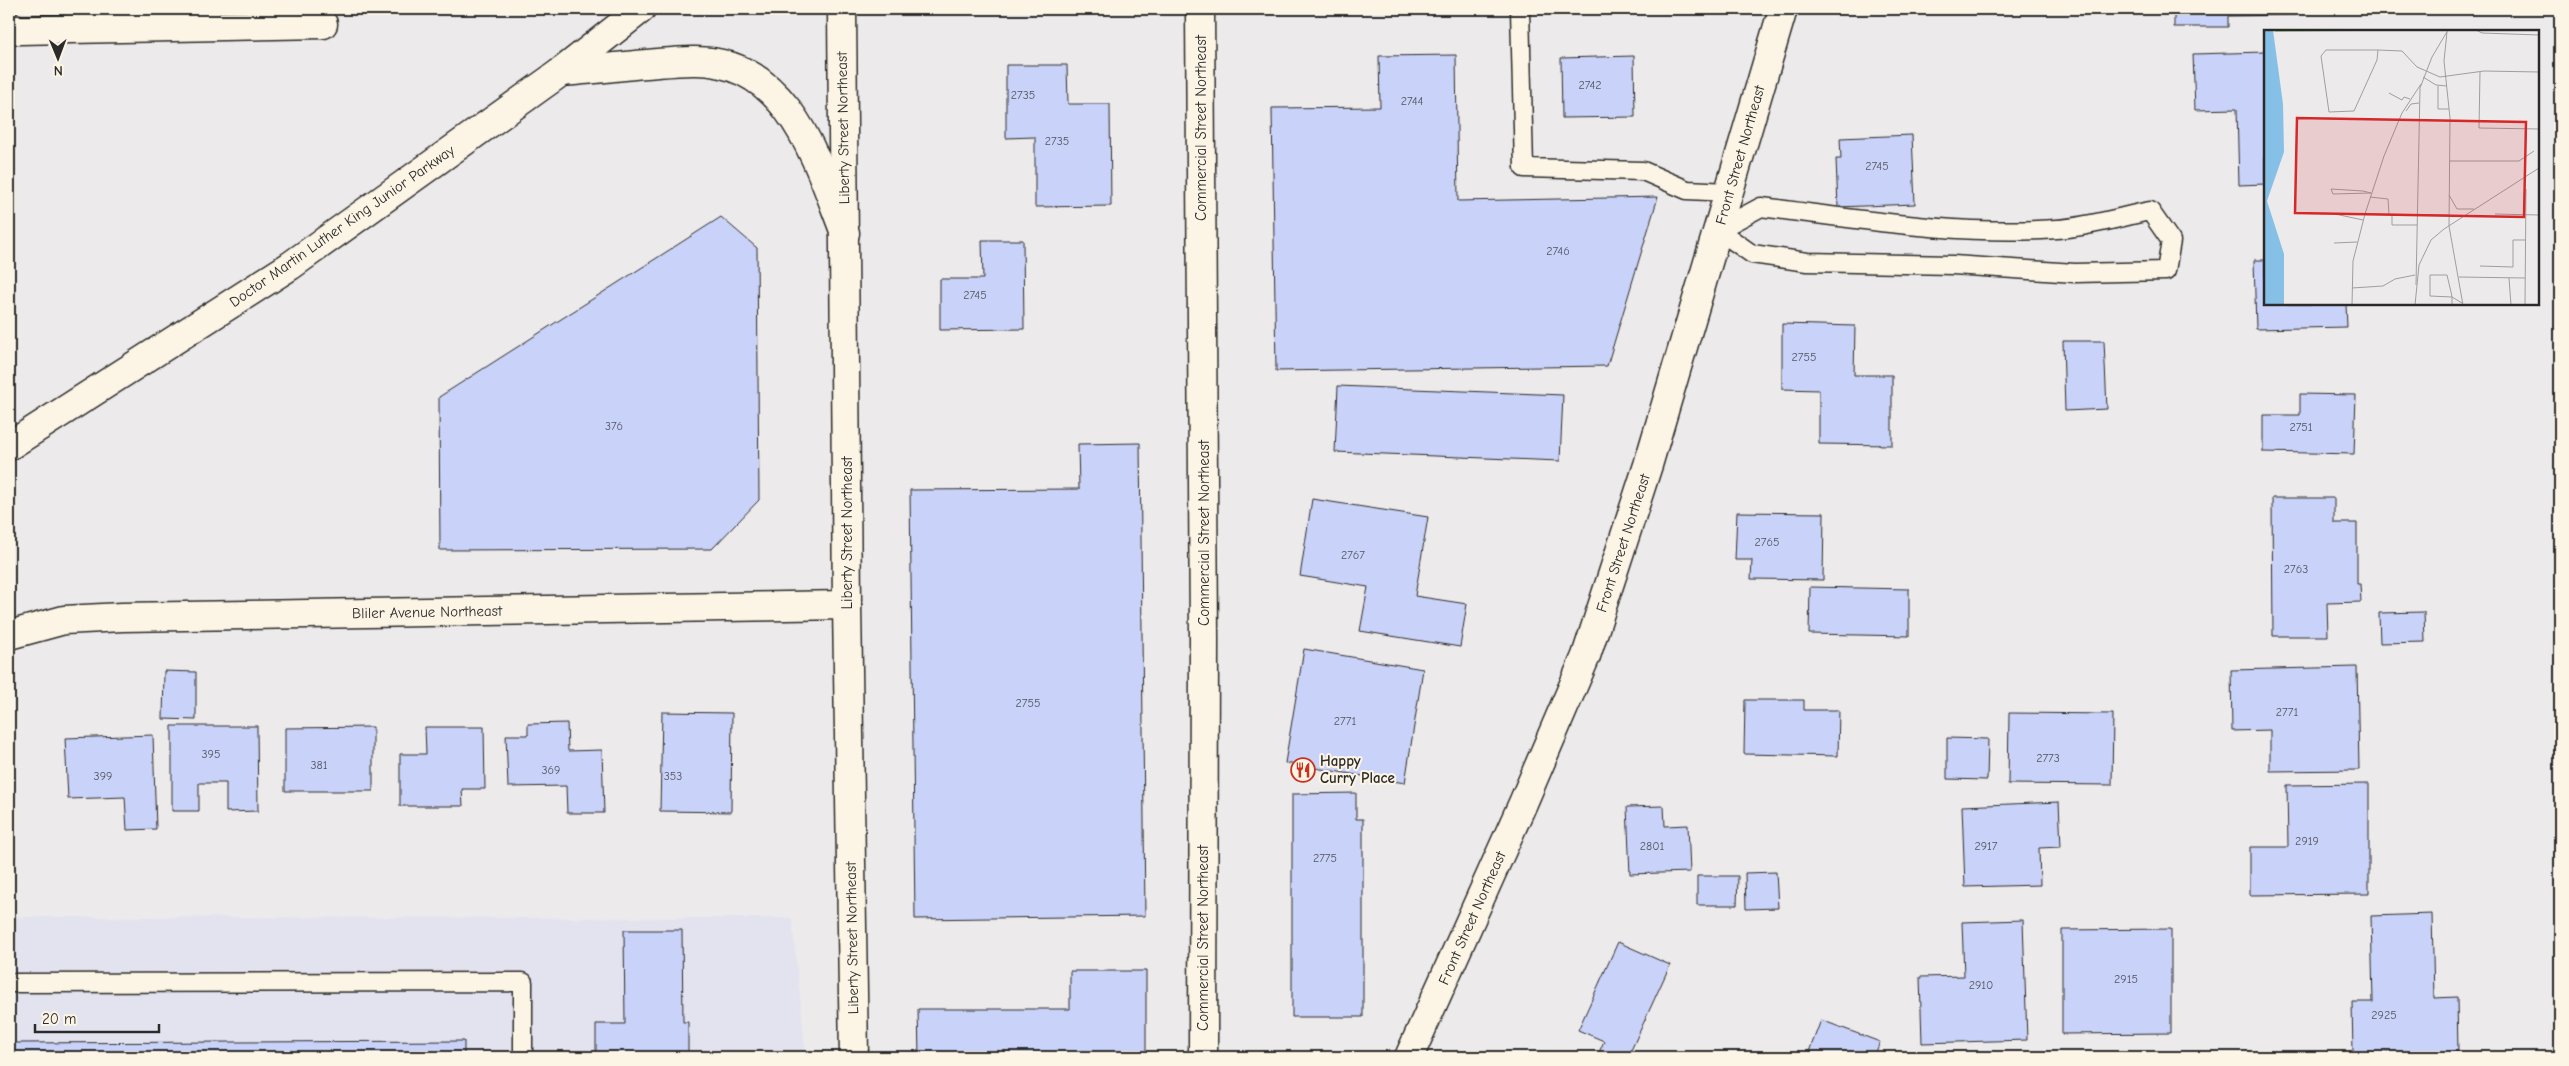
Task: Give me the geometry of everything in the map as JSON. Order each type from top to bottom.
[{"type":"main road","name":"Doctor Martin Luther King Junior Parkway","points":[[9,446],[290,266],[561,72],[641,9]]},
{"type":"main road","name":"Liberty Street Northeast","points":[[842,9],[847,605],[854,1057]]},
{"type":"main road","name":"Commercial Street Northeast","points":[[1200,9],[1204,628],[1203,1057]]},
{"type":"main road","name":"Front Street Northeast","points":[[1409,1057],[1523,803],[1586,656],[1648,465],[1783,9]]},
{"type":"main road","points":[[9,26],[19,30],[323,24]]},
{"type":"main road","points":[[561,72],[695,61],[725,65],[755,78],[781,100],[797,123],[812,150],[845,233]]},
{"type":"main road","name":"Bliler Avenue Northeast","points":[[9,635],[64,620],[122,617],[847,605]]},
{"type":"lane","points":[[1520,9],[1524,168],[1643,170],[1687,190],[1728,192]]},
{"type":"lane","points":[[1761,207],[1913,226],[2014,231],[2060,229],[2150,211],[2171,241],[2166,271],[2074,273],[1953,265],[1807,262],[1752,254],[1718,230],[1761,207]]},
{"type":"lane","points":[[9,982],[523,982],[523,1057]]},
{"type":"shaded area","points":[[9,917],[792,918],[806,1057],[9,1057]]},
{"type":"building","points":[[2174,9],[2297,9],[2297,15],[2228,16],[2228,27],[2174,27]]},
{"type":"building","points":[[2264,52],[2264,184],[2239,185],[2237,109],[2195,110],[2193,54]]},
{"type":"building","points":[[1456,55],[1458,201],[1658,197],[1607,366],[1276,371],[1272,108],[1380,107],[1379,56]]},
{"type":"building","points":[[1634,56],[1635,117],[1562,118],[1561,58]]},
{"type":"building","points":[[1006,65],[1067,65],[1068,104],[1110,104],[1111,206],[1035,207],[1035,137],[1006,138]]},
{"type":"building","points":[[1912,135],[1915,204],[1838,207],[1836,159],[1841,159],[1840,138]]},
{"type":"building","points":[[721,217],[757,248],[759,500],[712,549],[440,550],[439,397]]},
{"type":"building","points":[[982,240],[1023,240],[1024,329],[940,330],[940,279],[983,279]]},
{"type":"building","points":[[2254,260],[2264,260],[2264,305],[2346,305],[2347,327],[2256,329]]},
{"type":"building","points":[[1782,324],[1855,326],[1854,375],[1892,375],[1892,445],[1819,444],[1819,390],[1782,389]]},
{"type":"building","points":[[2063,341],[2104,341],[2107,409],[2065,411]]},
{"type":"building","points":[[1338,386],[1563,395],[1560,461],[1335,452]]},
{"type":"building","points":[[2300,394],[2356,395],[2354,454],[2263,452],[2263,415],[2300,415]]},
{"type":"building","points":[[1140,443],[1145,916],[915,919],[910,490],[1079,489],[1078,444]]},
{"type":"building","points":[[2272,498],[2334,498],[2334,523],[2357,523],[2357,584],[2360,584],[2361,602],[2327,603],[2328,636],[2273,636]]},
{"type":"building","points":[[1312,499],[1428,517],[1415,596],[1467,604],[1460,647],[1360,631],[1368,587],[1300,576]]},
{"type":"building","points":[[1737,512],[1824,513],[1823,580],[1751,579],[1752,560],[1735,560]]},
{"type":"building","points":[[1810,587],[1909,589],[1909,636],[1809,634]]},
{"type":"building","points":[[2424,612],[2425,642],[2380,643],[2379,613]]},
{"type":"building","points":[[1304,649],[1423,669],[1405,783],[1285,763]]},
{"type":"building","points":[[2357,667],[2359,770],[2270,771],[2270,730],[2232,731],[2231,670]]},
{"type":"building","points":[[164,671],[196,672],[196,720],[163,719]]},
{"type":"building","points":[[1745,700],[1804,700],[1804,710],[1839,710],[1838,756],[1744,754]]},
{"type":"building","points":[[662,712],[732,713],[731,812],[660,811]]},
{"type":"building","points":[[2009,713],[2113,714],[2112,785],[2008,784]]},
{"type":"building","points":[[567,723],[568,751],[602,750],[604,813],[567,813],[566,786],[508,787],[506,735],[528,735],[528,724]]},
{"type":"building","points":[[172,726],[257,726],[258,811],[226,812],[226,783],[199,783],[199,811],[172,811]]},
{"type":"building","points":[[373,727],[373,791],[285,791],[285,728]]},
{"type":"building","points":[[425,727],[484,727],[485,789],[462,789],[463,806],[400,806],[400,754],[426,754]]},
{"type":"building","points":[[153,735],[156,829],[127,830],[125,797],[68,799],[65,738]]},
{"type":"building","points":[[1947,738],[1988,739],[1987,780],[1947,779]]},
{"type":"building","points":[[2369,784],[2369,894],[2250,895],[2250,847],[2288,847],[2287,785]]},
{"type":"building","points":[[1356,793],[1356,819],[1363,819],[1363,1017],[1292,1017],[1292,794]]},
{"type":"building","points":[[2059,802],[2061,847],[2039,848],[2040,885],[1965,887],[1962,806]]},
{"type":"building","points":[[1664,806],[1665,826],[1688,825],[1690,872],[1630,874],[1627,807]]},
{"type":"building","points":[[1776,872],[1778,908],[1746,909],[1745,873]]},
{"type":"building","points":[[1697,876],[1738,876],[1737,905],[1697,905]]},
{"type":"building","points":[[2432,914],[2434,998],[2457,997],[2458,1052],[2353,1054],[2352,1002],[2373,1002],[2371,916]]},
{"type":"building","points":[[2023,920],[2027,1040],[1922,1043],[1920,977],[1964,976],[1962,922]]},
{"type":"building","points":[[2171,929],[2171,1033],[2062,1034],[2062,930]]},
{"type":"building","points":[[624,930],[682,930],[683,1022],[688,1022],[688,1057],[596,1057],[596,1024],[625,1024]]},
{"type":"building","points":[[1618,942],[1670,965],[1628,1057],[1597,1057],[1604,1041],[1578,1030]]},
{"type":"building","points":[[1070,971],[1146,971],[1146,1057],[919,1057],[918,1009],[1070,1009]]},
{"type":"building","points":[[1821,1020],[1880,1042],[1874,1057],[1807,1057]]},
{"type":"building","points":[[464,1041],[464,1057],[9,1057],[9,1043]]},
{"type":"place","name":"Happy Curry Place","points":[[1303,770]]}]
